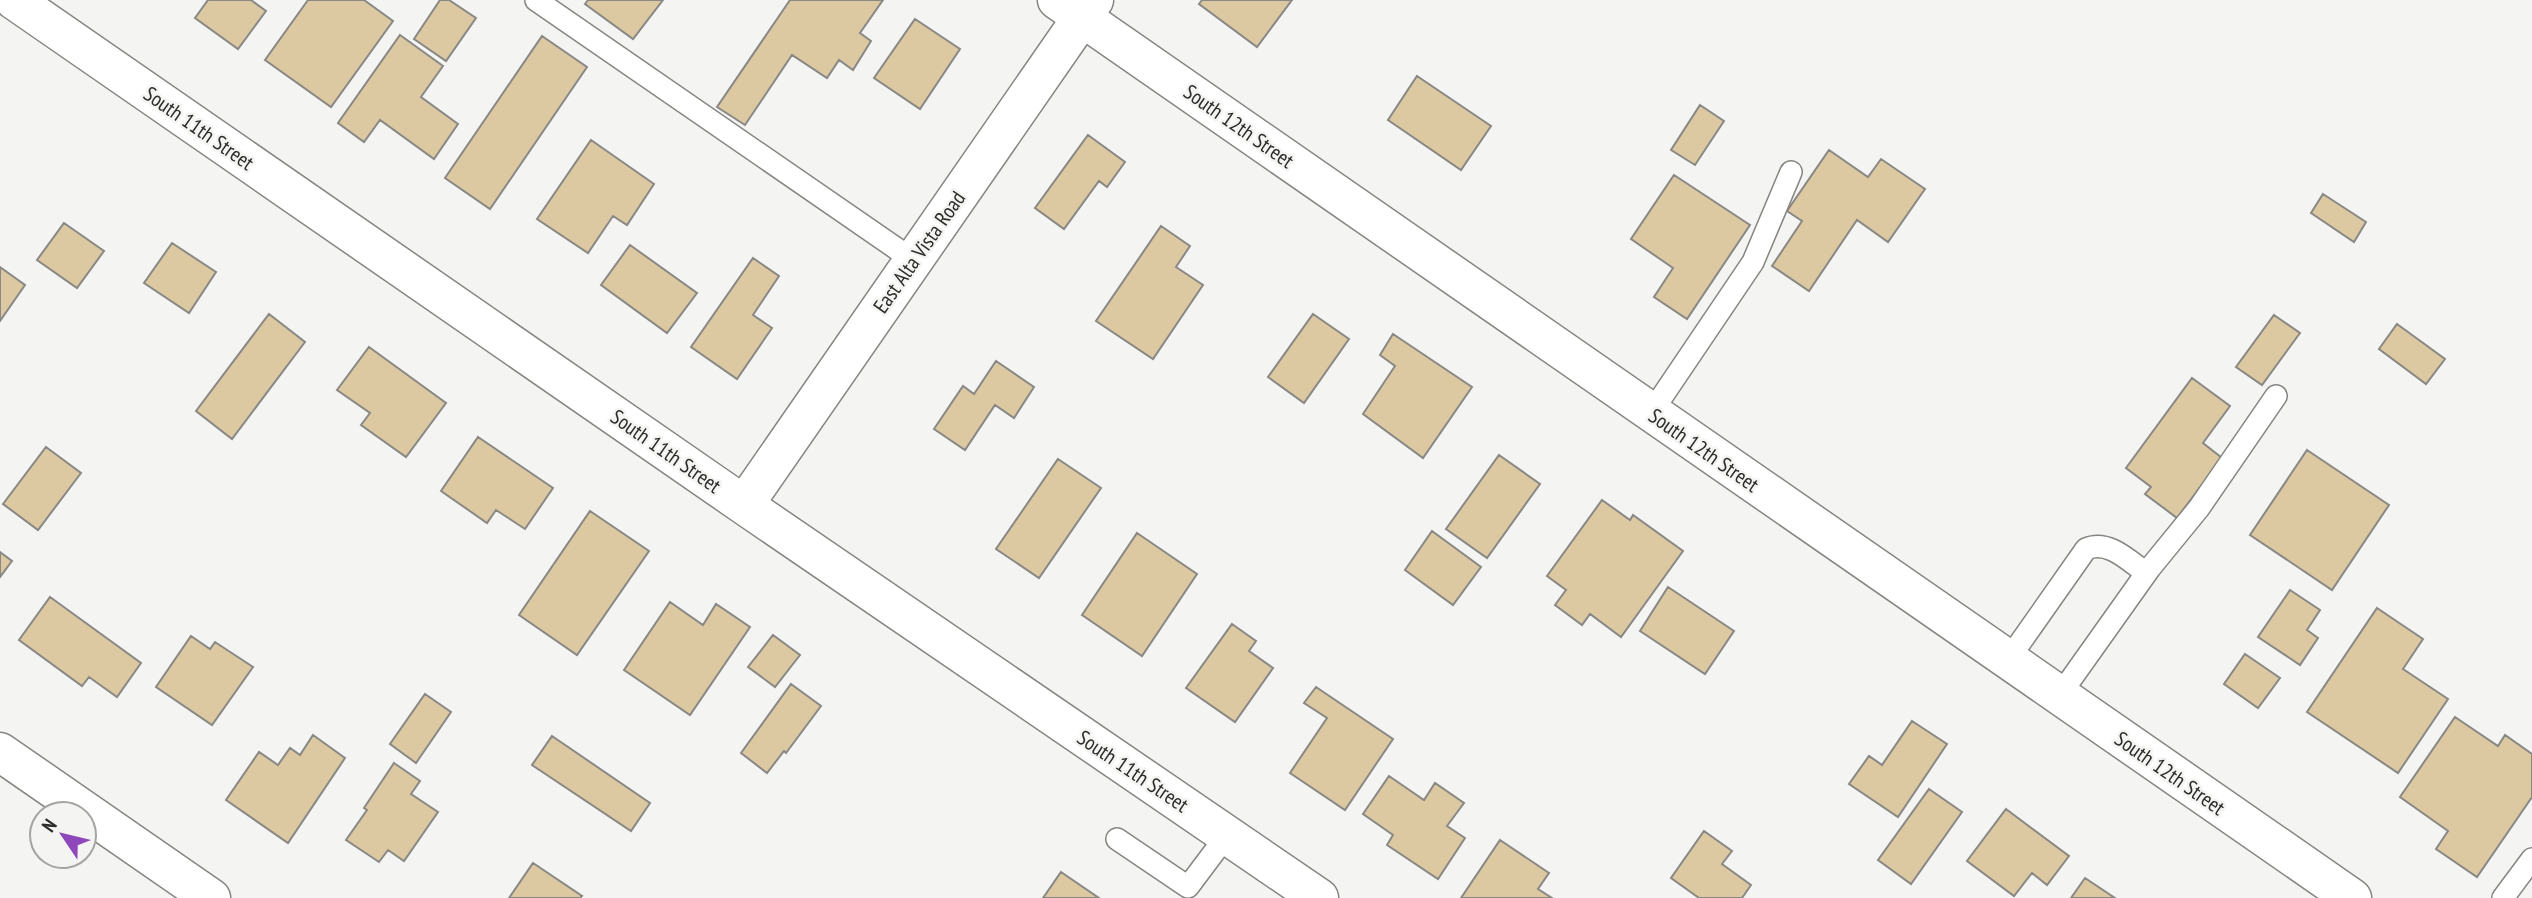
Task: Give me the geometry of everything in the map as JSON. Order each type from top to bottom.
[{"type":"street","name":"South 11th Street","points":[[14,0],[744,505],[1319,898]]},
{"type":"street","name":"East Alta Vista Road","points":[[744,505],[914,260],[1078,6]]},
{"type":"street","name":"South 12th Street","points":[[1078,6],[1651,413],[2352,898]]},
{"type":"street","points":[[0,752],[211,898]]},
{"type":"lane","points":[[536,0],[914,260]]},
{"type":"lane","points":[[1651,413],[1753,262],[1791,172]]},
{"type":"lane","points":[[2059,696],[2146,573],[2199,508],[2276,396]]},
{"type":"lane","points":[[2008,660],[2086,549],[2095,545],[2104,546],[2146,573]]},
{"type":"lane","points":[[1117,839],[1196,892],[1227,835]]},
{"type":"lane","points":[[2503,898],[2532,859]]},
{"type":"building","points":[[208,0],[251,0],[266,11],[238,49],[195,18]]},
{"type":"building","points":[[308,0],[364,0],[393,21],[331,107],[265,60]]},
{"type":"building","points":[[440,0],[449,0],[476,18],[446,61],[414,39]]},
{"type":"building","points":[[588,0],[663,0],[633,39],[585,4]]},
{"type":"building","points":[[790,0],[883,0],[860,33],[871,41],[853,70],[839,60],[827,78],[792,55],[745,125],[717,107]]},
{"type":"building","points":[[1202,0],[1292,0],[1257,47],[1199,4]]},
{"type":"building","points":[[915,19],[960,49],[920,109],[874,78]]},
{"type":"building","points":[[400,35],[443,66],[421,97],[458,124],[434,159],[380,120],[364,142],[338,123]]},
{"type":"building","points":[[542,36],[587,67],[490,209],[445,178]]},
{"type":"building","points":[[1417,76],[1491,126],[1461,170],[1388,120]]},
{"type":"building","points":[[1700,105],[1724,121],[1695,165],[1671,150]]},
{"type":"building","points":[[1088,135],[1125,162],[1107,187],[1099,181],[1064,229],[1035,208]]},
{"type":"building","points":[[591,140],[654,184],[627,225],[613,216],[588,253],[537,219]]},
{"type":"building","points":[[1829,150],[1868,177],[1881,159],[1925,189],[1888,242],[1857,220],[1809,291],[1772,266],[1802,221],[1787,211]]},
{"type":"building","points":[[1674,175],[1750,225],[1687,319],[1654,297],[1673,268],[1631,239]]},
{"type":"building","points":[[2323,194],[2366,222],[2354,242],[2311,213]]},
{"type":"building","points":[[64,223],[104,251],[77,288],[37,260]]},
{"type":"building","points":[[1161,226],[1190,246],[1176,267],[1203,285],[1153,359],[1096,321]]},
{"type":"building","points":[[172,243],[216,272],[189,313],[144,283]]},
{"type":"building","points":[[630,245],[697,293],[667,333],[601,285]]},
{"type":"building","points":[[753,258],[779,276],[753,315],[772,328],[737,379],[691,347]]},
{"type":"building","points":[[0,267],[25,285],[0,321]]},
{"type":"building","points":[[269,314],[305,342],[232,439],[196,411]]},
{"type":"building","points":[[1313,314],[1349,339],[1304,403],[1268,377]]},
{"type":"building","points":[[2274,315],[2300,333],[2262,385],[2236,367]]},
{"type":"building","points":[[2397,324],[2445,359],[2426,384],[2379,349]]},
{"type":"building","points":[[1393,334],[1472,387],[1423,458],[1363,414],[1395,366],[1380,355]]},
{"type":"building","points":[[369,347],[446,403],[406,457],[361,425],[370,413],[337,390]]},
{"type":"building","points":[[996,361],[1034,387],[1014,418],[995,405],[965,450],[934,429],[963,386],[974,394]]},
{"type":"building","points":[[2192,378],[2230,406],[2203,443],[2222,458],[2177,518],[2145,494],[2151,487],[2126,468]]},
{"type":"building","points":[[478,437],[553,488],[525,529],[496,510],[487,523],[441,491]]},
{"type":"building","points":[[46,447],[81,473],[38,530],[3,504]]},
{"type":"building","points":[[2307,450],[2389,505],[2332,590],[2250,535]]},
{"type":"building","points":[[1499,455],[1540,484],[1487,558],[1446,529]]},
{"type":"building","points":[[1058,459],[1101,488],[1039,578],[996,549]]},
{"type":"building","points":[[1602,500],[1630,520],[1633,515],[1683,551],[1621,637],[1590,614],[1582,625],[1555,605],[1566,590],[1547,576]]},
{"type":"building","points":[[590,511],[649,551],[577,655],[519,615]]},
{"type":"building","points":[[1432,531],[1481,567],[1453,605],[1405,570]]},
{"type":"building","points":[[1137,533],[1197,574],[1142,656],[1082,615]]},
{"type":"building","points":[[0,552],[12,561],[0,577]]},
{"type":"building","points":[[1668,587],[1734,631],[1705,674],[1640,631]]},
{"type":"building","points":[[2290,590],[2320,610],[2307,630],[2318,638],[2300,665],[2258,637]]},
{"type":"building","points":[[50,597],[141,663],[117,697],[89,677],[82,686],[19,640]]},
{"type":"building","points":[[670,602],[703,625],[716,604],[750,627],[690,715],[624,670]]},
{"type":"building","points":[[2377,608],[2423,639],[2403,669],[2448,699],[2398,773],[2307,712]]},
{"type":"building","points":[[1232,624],[1256,641],[1249,651],[1273,668],[1235,722],[1186,688]]},
{"type":"building","points":[[773,635],[800,655],[775,687],[748,667]]},
{"type":"building","points":[[191,636],[210,649],[215,642],[253,667],[212,725],[156,687]]},
{"type":"building","points":[[2245,654],[2280,678],[2258,708],[2224,684]]},
{"type":"building","points":[[791,684],[821,706],[786,753],[784,751],[767,773],[741,753]]},
{"type":"building","points":[[1316,687],[1393,739],[1345,810],[1290,773],[1327,718],[1304,703]]},
{"type":"building","points":[[425,694],[451,712],[416,763],[390,744]]},
{"type":"building","points":[[2455,717],[2498,746],[2505,735],[2532,754],[2532,797],[2477,877],[2436,849],[2448,831],[2400,797]]},
{"type":"building","points":[[1912,721],[1947,744],[1898,817],[1849,784],[1869,756],[1882,765]]},
{"type":"building","points":[[313,735],[345,758],[288,843],[226,800],[259,752],[278,765],[290,748],[300,755]]},
{"type":"building","points":[[552,736],[650,803],[631,831],[532,765]]},
{"type":"building","points":[[394,763],[420,781],[411,794],[438,812],[404,861],[388,850],[379,862],[346,840]]},
{"type":"building","points":[[1389,776],[1424,800],[1435,783],[1464,803],[1447,826],[1465,838],[1438,879],[1387,845],[1393,835],[1363,814]]},
{"type":"building","points":[[1929,789],[1962,812],[1911,884],[1878,860]]},
{"type":"building","points":[[2006,809],[2069,856],[2047,885],[2032,873],[2014,896],[1967,861]]},
{"type":"building","points":[[1704,831],[1732,851],[1722,864],[1751,885],[1742,898],[1699,898],[1671,878]]},
{"type":"building","points":[[1500,840],[1549,873],[1538,889],[1552,898],[1461,898]]},
{"type":"building","points":[[533,863],[582,896],[509,898]]},
{"type":"building","points":[[1061,872],[1099,898],[1043,898]]},
{"type":"building","points":[[2085,878],[2115,898],[2071,898]]}]
